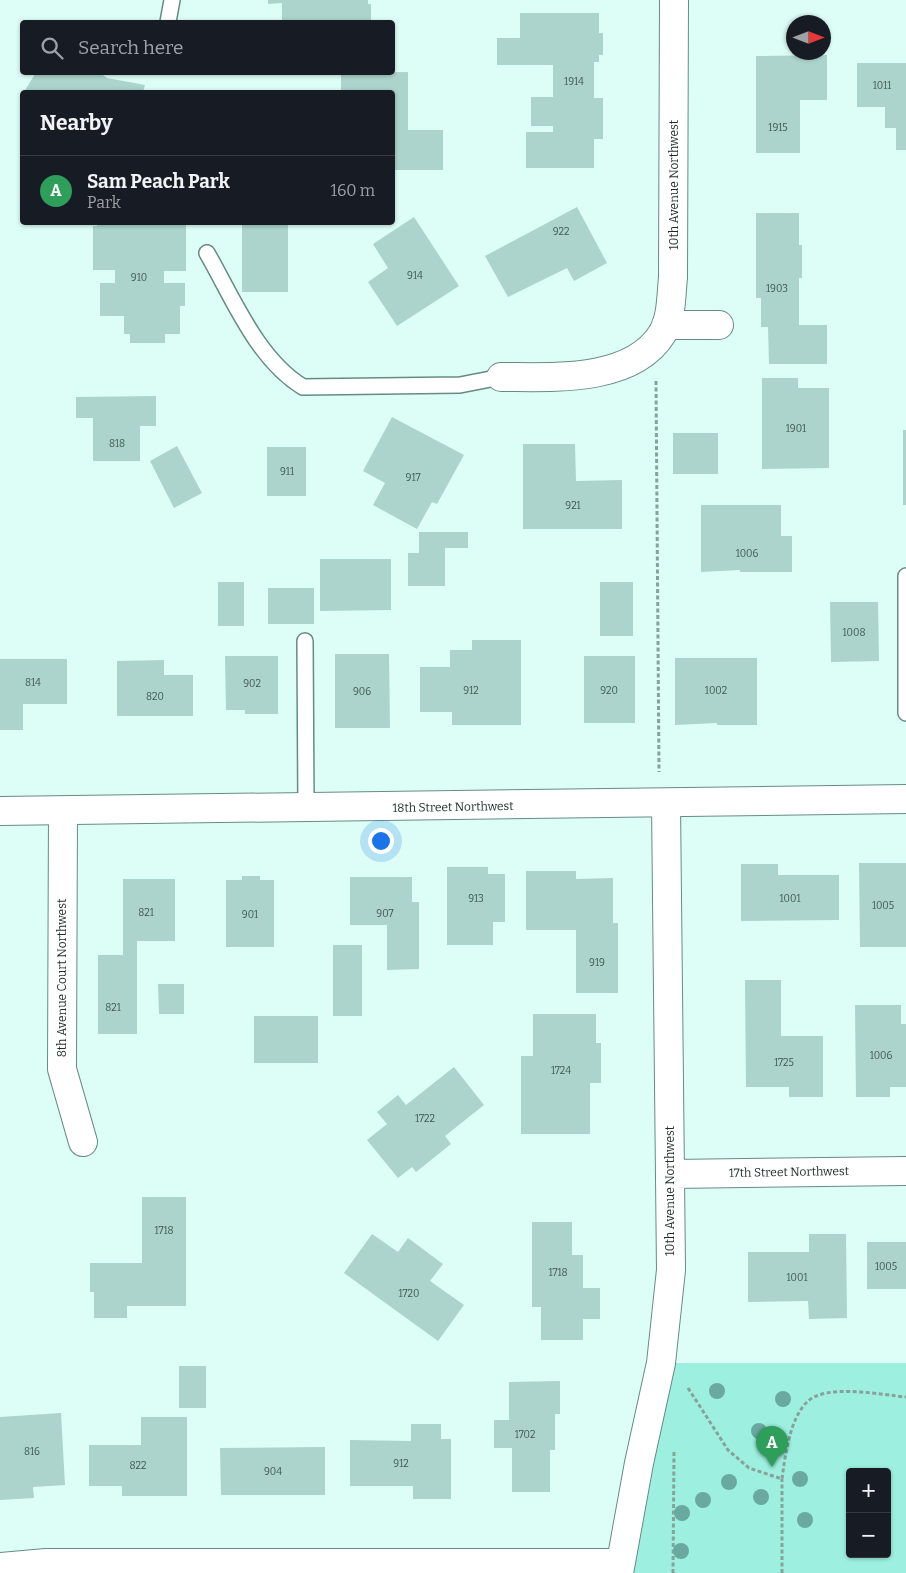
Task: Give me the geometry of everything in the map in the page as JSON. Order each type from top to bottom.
[{"type":"street","name":"10th Avenue Northwest","points":[[653,341],[673,278],[674,0]]},
{"type":"street","points":[[501,377],[581,375],[617,366],[653,341],[719,325]]},
{"type":"street","name":"18th Street Northwest","points":[[0,811],[666,804],[906,799]]},
{"type":"street","name":"10th Avenue Northwest","points":[[619,1568],[665,1339],[671,1270],[666,804]]},
{"type":"street","name":"8th Avenue Court Northwest","points":[[63,811],[62,1069],[83,1142]]},
{"type":"street","name":"17th Street Northwest","points":[[671,1174],[906,1171]]},
{"type":"street","points":[[0,1567],[46,1563],[619,1568]]},
{"type":"lane","points":[[168,20],[172,0]]},
{"type":"lane","points":[[207,253],[257,340],[286,377],[302,387],[460,385],[501,377]]},
{"type":"lane","points":[[906,576],[906,713]]},
{"type":"lane","points":[[305,641],[306,808]]},
{"type":"path","points":[[653,341],[659,779],[666,804]]},
{"type":"path","points":[[681,1393],[688,1390],[728,1450],[749,1468],[782,1478]]},
{"type":"path","points":[[782,1573],[782,1478],[792,1428],[807,1401],[822,1394],[854,1391],[906,1398]]},
{"type":"path","points":[[673,1573],[674,1446]]},
{"type":"green space","points":[[661,1363],[906,1363],[906,1573],[619,1573]]},
{"type":"building","points":[[268,0],[368,0],[368,4],[371,4],[371,20],[282,20],[282,3],[268,4]]},
{"type":"building","points":[[520,13],[599,13],[599,33],[603,33],[603,55],[599,55],[599,62],[594,62],[594,98],[603,98],[603,139],[594,139],[594,168],[526,168],[526,132],[553,132],[553,126],[531,126],[531,97],[553,97],[553,65],[497,65],[497,38],[520,38]]},
{"type":"building","points":[[756,56],[786,56],[786,60],[827,60],[827,100],[800,100],[800,153],[756,153]]},
{"type":"building","points":[[857,63],[906,63],[906,150],[896,150],[896,128],[885,128],[885,107],[857,107]]},
{"type":"building","points":[[395,72],[408,72],[408,130],[443,130],[443,170],[395,170],[395,90],[341,90],[341,75],[395,75]]},
{"type":"building","points":[[34,75],[103,75],[107,78],[145,85],[144,90],[25,90]]},
{"type":"building","points":[[577,207],[607,263],[574,281],[567,268],[508,297],[485,256]]},
{"type":"building","points":[[756,213],[799,213],[799,245],[802,245],[802,278],[799,278],[799,325],[827,325],[827,364],[769,364],[768,327],[761,327],[761,298],[756,298]]},
{"type":"building","points":[[414,217],[459,286],[397,326],[368,282],[388,268],[373,244]]},
{"type":"building","points":[[186,225],[186,271],[164,271],[164,283],[185,283],[185,306],[180,306],[180,334],[165,334],[165,343],[130,343],[130,334],[124,334],[124,316],[100,316],[100,283],[115,283],[115,270],[93,270],[93,226]]},
{"type":"building","points":[[242,225],[288,225],[288,292],[242,292]]},
{"type":"building","points":[[762,378],[798,378],[798,388],[829,388],[829,468],[762,469]]},
{"type":"building","points":[[156,396],[156,426],[140,426],[140,461],[93,461],[93,418],[76,418],[76,397]]},
{"type":"building","points":[[392,417],[464,455],[437,504],[432,502],[417,529],[373,505],[385,483],[363,471]]},
{"type":"building","points":[[903,430],[906,430],[906,505],[903,505]]},
{"type":"building","points":[[673,433],[718,433],[718,474],[673,474]]},
{"type":"building","points":[[523,444],[575,444],[576,481],[622,480],[622,529],[523,529]]},
{"type":"building","points":[[177,446],[202,493],[174,508],[150,461]]},
{"type":"building","points":[[267,447],[306,447],[306,496],[267,496]]},
{"type":"building","points":[[701,505],[781,505],[781,536],[792,536],[792,572],[740,572],[740,570],[701,572]]},
{"type":"building","points":[[419,532],[468,532],[468,548],[445,548],[445,586],[408,586],[408,553],[419,553]]},
{"type":"building","points":[[320,559],[391,559],[391,610],[320,611]]},
{"type":"building","points":[[218,582],[244,582],[244,626],[218,626]]},
{"type":"building","points":[[600,582],[633,582],[633,636],[600,636]]},
{"type":"building","points":[[268,588],[314,588],[314,624],[268,624]]},
{"type":"building","points":[[830,602],[878,602],[879,661],[831,662]]},
{"type":"building","points":[[472,640],[521,640],[521,725],[452,725],[452,712],[420,712],[420,667],[450,667],[450,650],[472,650]]},
{"type":"building","points":[[335,654],[389,654],[390,728],[335,728]]},
{"type":"building","points":[[225,656],[278,656],[278,714],[245,714],[245,710],[226,710]]},
{"type":"building","points":[[584,656],[635,656],[635,723],[584,723]]},
{"type":"building","points":[[675,658],[757,658],[757,725],[717,725],[717,723],[675,725]]},
{"type":"building","points":[[0,659],[67,659],[67,704],[23,704],[23,730],[0,730]]},
{"type":"building","points":[[164,660],[164,675],[193,675],[193,716],[117,716],[117,661]]},
{"type":"building","points":[[859,863],[906,863],[906,947],[860,947]]},
{"type":"building","points":[[741,864],[778,864],[778,875],[839,875],[839,920],[741,921]]},
{"type":"building","points":[[447,867],[488,867],[488,874],[505,874],[505,922],[493,922],[493,945],[447,945]]},
{"type":"building","points":[[526,871],[576,871],[576,879],[613,878],[613,923],[618,923],[618,993],[576,993],[576,930],[526,930]]},
{"type":"building","points":[[242,876],[260,876],[260,880],[274,880],[274,947],[226,947],[226,880],[242,880]]},
{"type":"building","points":[[350,877],[412,877],[412,902],[419,902],[419,969],[387,970],[387,925],[350,925]]},
{"type":"building","points":[[123,879],[175,879],[175,941],[137,941],[137,1034],[98,1034],[98,955],[123,955]]},
{"type":"building","points":[[333,945],[362,945],[362,1016],[333,1016]]},
{"type":"building","points":[[745,980],[781,980],[781,1036],[823,1036],[823,1097],[789,1097],[789,1087],[746,1087]]},
{"type":"building","points":[[158,984],[184,984],[184,1014],[159,1014]]},
{"type":"building","points":[[855,1005],[901,1005],[901,1024],[906,1024],[906,1087],[890,1087],[890,1097],[856,1097]]},
{"type":"building","points":[[533,1014],[596,1014],[596,1043],[601,1043],[601,1083],[590,1083],[590,1134],[521,1134],[521,1056],[533,1056]]},
{"type":"building","points":[[254,1016],[318,1016],[318,1063],[254,1063]]},
{"type":"building","points":[[454,1067],[484,1105],[445,1136],[451,1144],[416,1172],[412,1167],[398,1178],[367,1140],[387,1124],[377,1112],[398,1095],[406,1105]]},
{"type":"building","points":[[142,1197],[186,1197],[186,1306],[127,1306],[127,1318],[94,1318],[94,1292],[90,1292],[90,1263],[142,1263]]},
{"type":"building","points":[[532,1222],[572,1222],[572,1255],[583,1255],[583,1288],[600,1288],[600,1319],[583,1319],[583,1340],[541,1340],[541,1307],[532,1307]]},
{"type":"building","points":[[372,1234],[398,1252],[408,1238],[443,1264],[430,1281],[464,1305],[438,1341],[344,1273]]},
{"type":"building","points":[[809,1234],[846,1234],[847,1318],[809,1319],[808,1301],[748,1302],[748,1252],[809,1252]]},
{"type":"building","points":[[867,1242],[906,1242],[906,1289],[867,1289]]},
{"type":"building","points":[[179,1366],[206,1366],[206,1408],[179,1408]]},
{"type":"building","points":[[560,1381],[560,1414],[555,1414],[555,1450],[550,1450],[550,1492],[512,1492],[512,1448],[494,1448],[494,1420],[509,1420],[509,1382]]},
{"type":"building","points":[[61,1413],[65,1485],[33,1487],[34,1498],[0,1500],[0,1417]]},
{"type":"building","points":[[141,1417],[187,1417],[187,1496],[122,1496],[122,1486],[89,1486],[89,1445],[141,1445]]},
{"type":"building","points":[[411,1424],[441,1424],[441,1439],[451,1439],[451,1499],[413,1499],[413,1486],[350,1486],[350,1440],[411,1441]]},
{"type":"building","points":[[325,1447],[325,1495],[221,1495],[220,1448]]},
{"type":"place","name":"Sam Peach Park","points":[[772,1467]]}]
